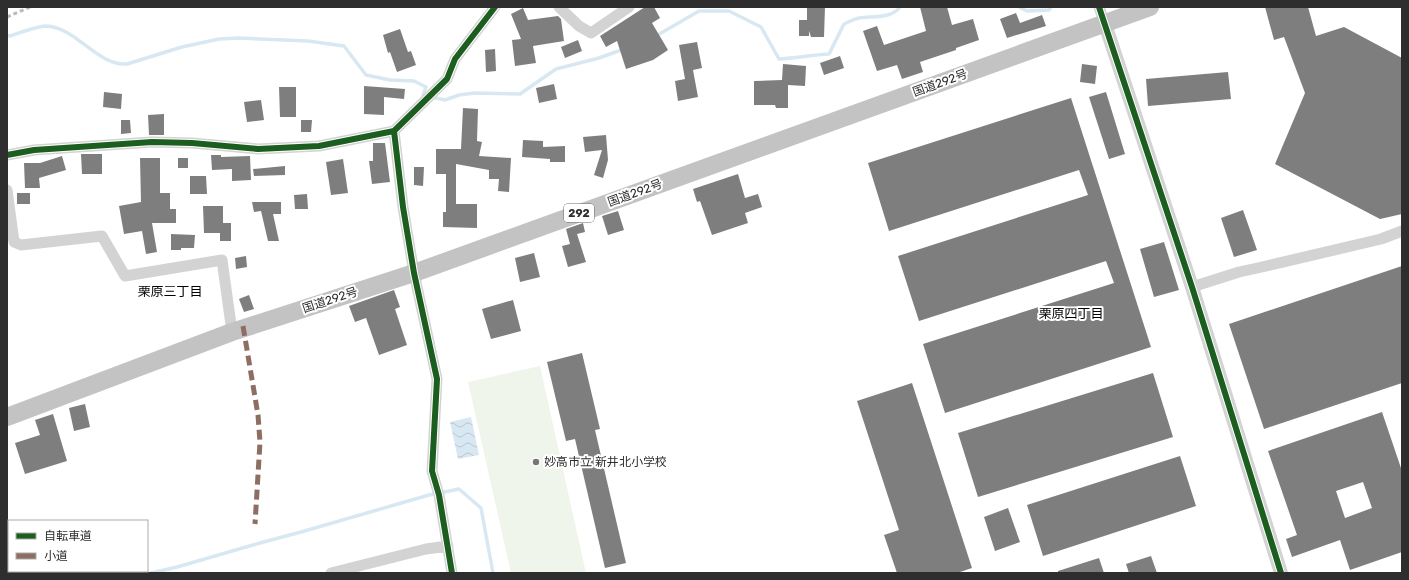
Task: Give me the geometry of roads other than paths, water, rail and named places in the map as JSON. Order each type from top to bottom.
[{"type":"highway","name":"国道292号","points":[[7,417],[232,332],[414,273],[1150,7]]},
{"type":"street","points":[[7,155],[34,150],[152,142],[192,143],[258,149],[319,146],[394,131],[447,79],[455,59],[496,7]]},
{"type":"street","points":[[559,7],[579,26],[591,33],[629,7]]},
{"type":"street","points":[[1099,7],[1192,287],[1281,573]]},
{"type":"street","points":[[394,131],[403,207],[414,273],[437,379],[432,470],[439,495],[452,573]]},
{"type":"street","points":[[7,190],[14,242],[21,245],[102,236],[125,276],[222,260],[232,332]]},
{"type":"street","points":[[1192,287],[1238,272],[1381,239],[1402,231]]},
{"type":"street","points":[[334,573],[426,549],[448,546]]},
{"type":"water","points":[[471,417],[479,455],[458,459],[450,422]]},
{"type":"waterway","points":[[656,36],[699,11],[729,11],[761,27],[779,59],[829,54],[844,24],[859,18],[892,14],[900,7]]},
{"type":"waterway","points":[[1019,7],[1027,11],[1049,10],[1051,7]]},
{"type":"waterway","points":[[7,35],[10,36],[43,26],[57,28],[77,39],[106,59],[116,63],[127,64],[182,47],[219,39],[239,38],[308,41],[344,46],[366,75],[390,80],[414,81],[426,87],[423,95],[426,96]]},
{"type":"waterway","points":[[432,97],[445,100],[459,95],[474,93],[520,94],[556,69],[599,58],[624,49]]},
{"type":"waterway","points":[[151,573],[177,567],[429,495],[459,489],[481,508],[493,573]]},
{"type":"railway","points":[[7,17],[30,7]]},
{"type":"place","name":"妙高市立 新井北小学校","points":[[536,462]]},
{"type":"district","name":"栗原三丁目","points":[[170,291]]},
{"type":"district","name":"栗原四丁目","points":[[1071,313]]}]
